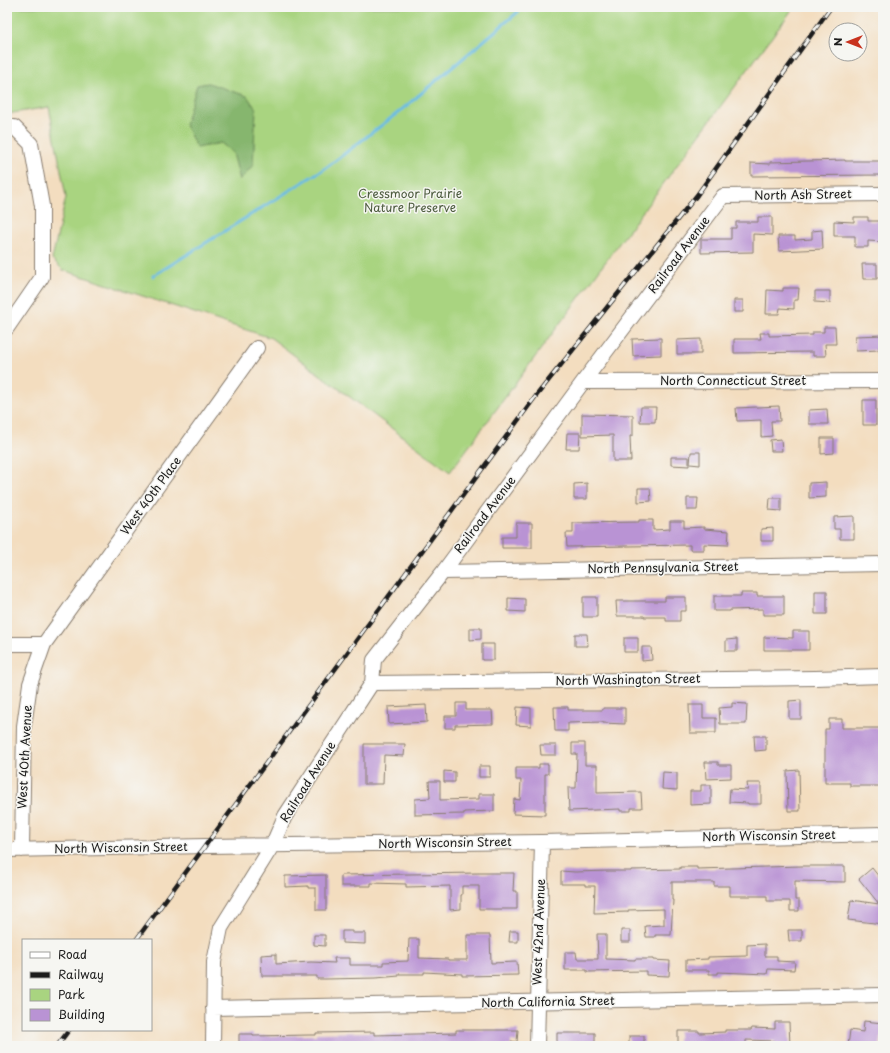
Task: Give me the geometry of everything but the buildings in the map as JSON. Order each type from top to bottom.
[{"type":"street","points":[[7,127],[14,126],[31,144],[42,206],[42,277],[7,328]]},
{"type":"street","name":"North Ash Street","points":[[723,196],[883,194]]},
{"type":"street","name":"Railroad Avenue","points":[[213,1046],[214,962],[221,928],[272,846],[285,816],[372,683],[374,660],[443,572],[723,196]]},
{"type":"street","name":"West 40th Place","points":[[44,644],[257,348]]},
{"type":"street","name":"North Connecticut Street","points":[[583,382],[883,380]]},
{"type":"street","name":"North Pennsylvania Street","points":[[443,572],[883,564]]},
{"type":"street","points":[[7,644],[44,644]]},
{"type":"street","name":"West 40th Avenue","points":[[22,850],[24,726],[30,684],[44,644]]},
{"type":"street","name":"North Washington Street","points":[[372,683],[883,676]]},
{"type":"street","name":"North Wisconsin Street","points":[[7,850],[542,842],[883,834]]},
{"type":"street","name":"West 42nd Avenue","points":[[537,1046],[542,842]]},
{"type":"street","name":"North California Street","points":[[213,1008],[883,995]]},
{"type":"green space","name":"Cressmoor Prairie Nature Preserve","points":[[7,7],[794,7],[450,472],[271,338],[63,270],[52,259],[66,197],[49,107],[7,114]]},
{"type":"green space","points":[[208,83],[247,96],[256,109],[253,165],[240,180],[233,153],[221,143],[197,148],[185,125],[197,85]]},
{"type":"waterway","points":[[153,276],[327,167],[399,112],[518,12],[519,7]]},
{"type":"railway","points":[[137,939],[536,396],[697,195],[831,7]]},
{"type":"railway","points":[[57,1046],[68,1031]]}]
